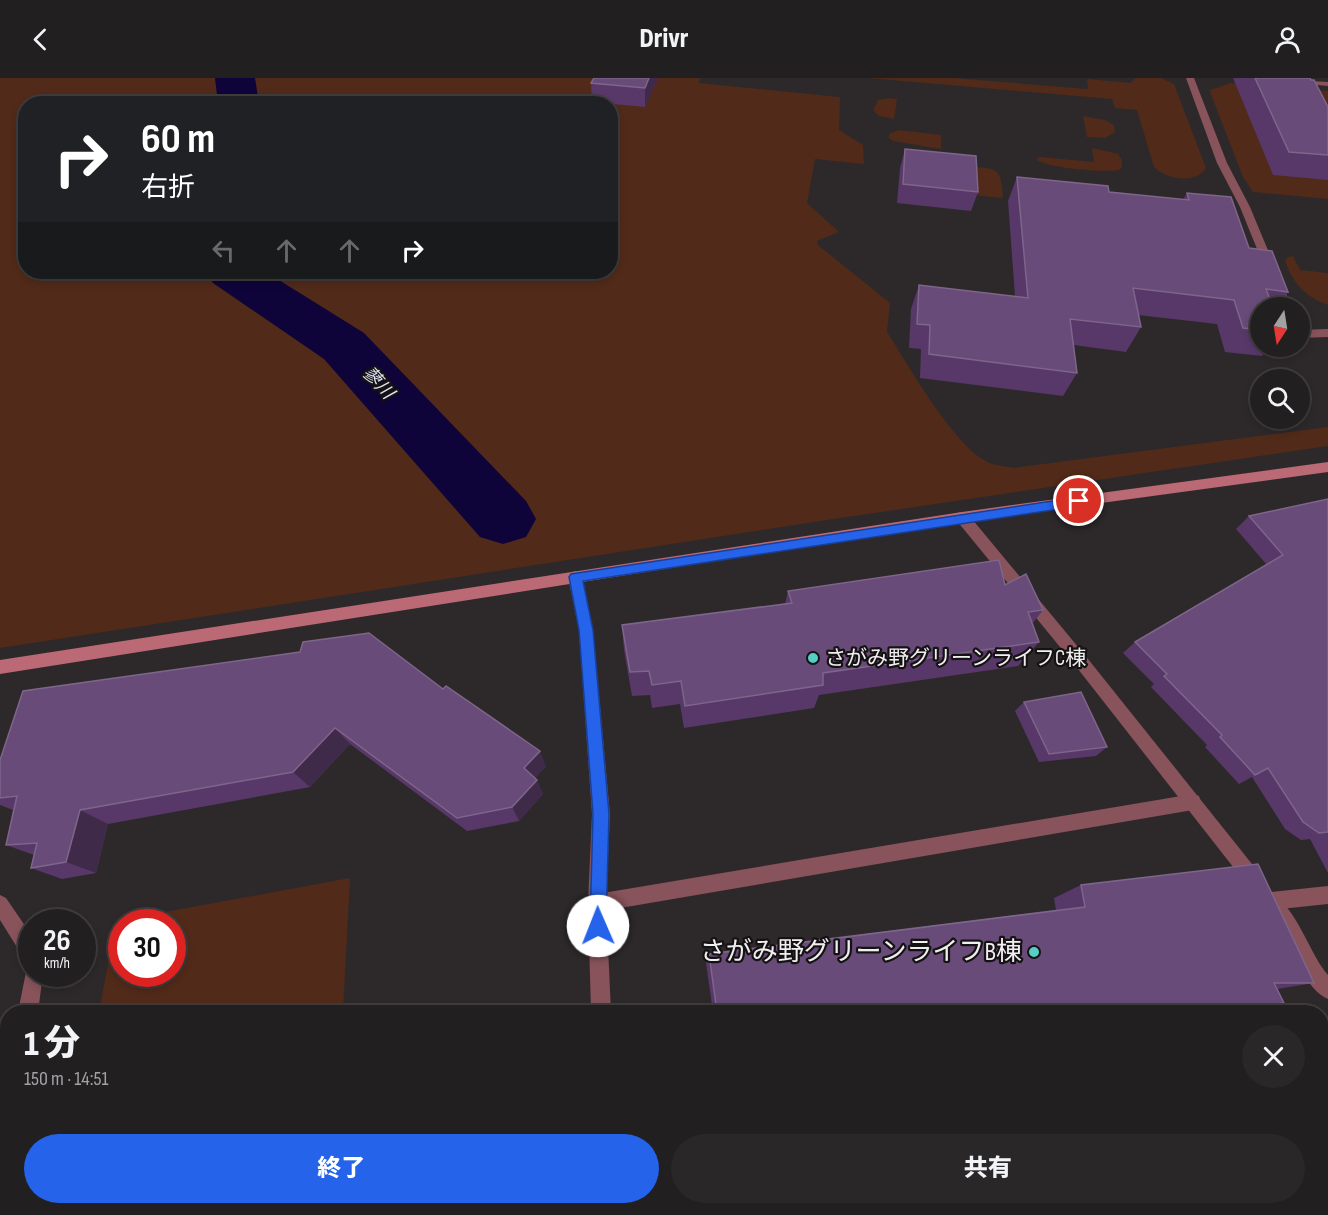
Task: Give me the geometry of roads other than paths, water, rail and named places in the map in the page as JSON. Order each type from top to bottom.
[{"type":"street","points":[[1190,78],[1222,163],[1245,207],[1282,297]]},
{"type":"street","points":[[1261,78],[1328,84]]},
{"type":"street","points":[[1310,334],[1328,333]]},
{"type":"street","points":[[0,667],[962,517],[1326,469]]},
{"type":"street","points":[[962,517],[1193,802],[1270,901],[1294,935],[1314,974],[1328,989]]},
{"type":"street","points":[[575,577],[586,630],[601,814],[597,903],[601,1005]]},
{"type":"street","points":[[597,903],[1193,802]]},
{"type":"street","points":[[1270,901],[1328,895]]},
{"type":"street","points":[[0,904],[18,932]]},
{"type":"street","points":[[29,1005],[32,987]]},
{"type":"waterway","name":"蓼川","points":[[235,78],[238,96]]},
{"type":"waterway","name":"蓼川","points":[[242,279],[344,346],[503,519]]},
{"type":"place","name":"さがみ野グリーンライフC棟","points":[[813,658]]},
{"type":"place","name":"さがみ野グリーンライフB棟","points":[[1034,952]]}]
